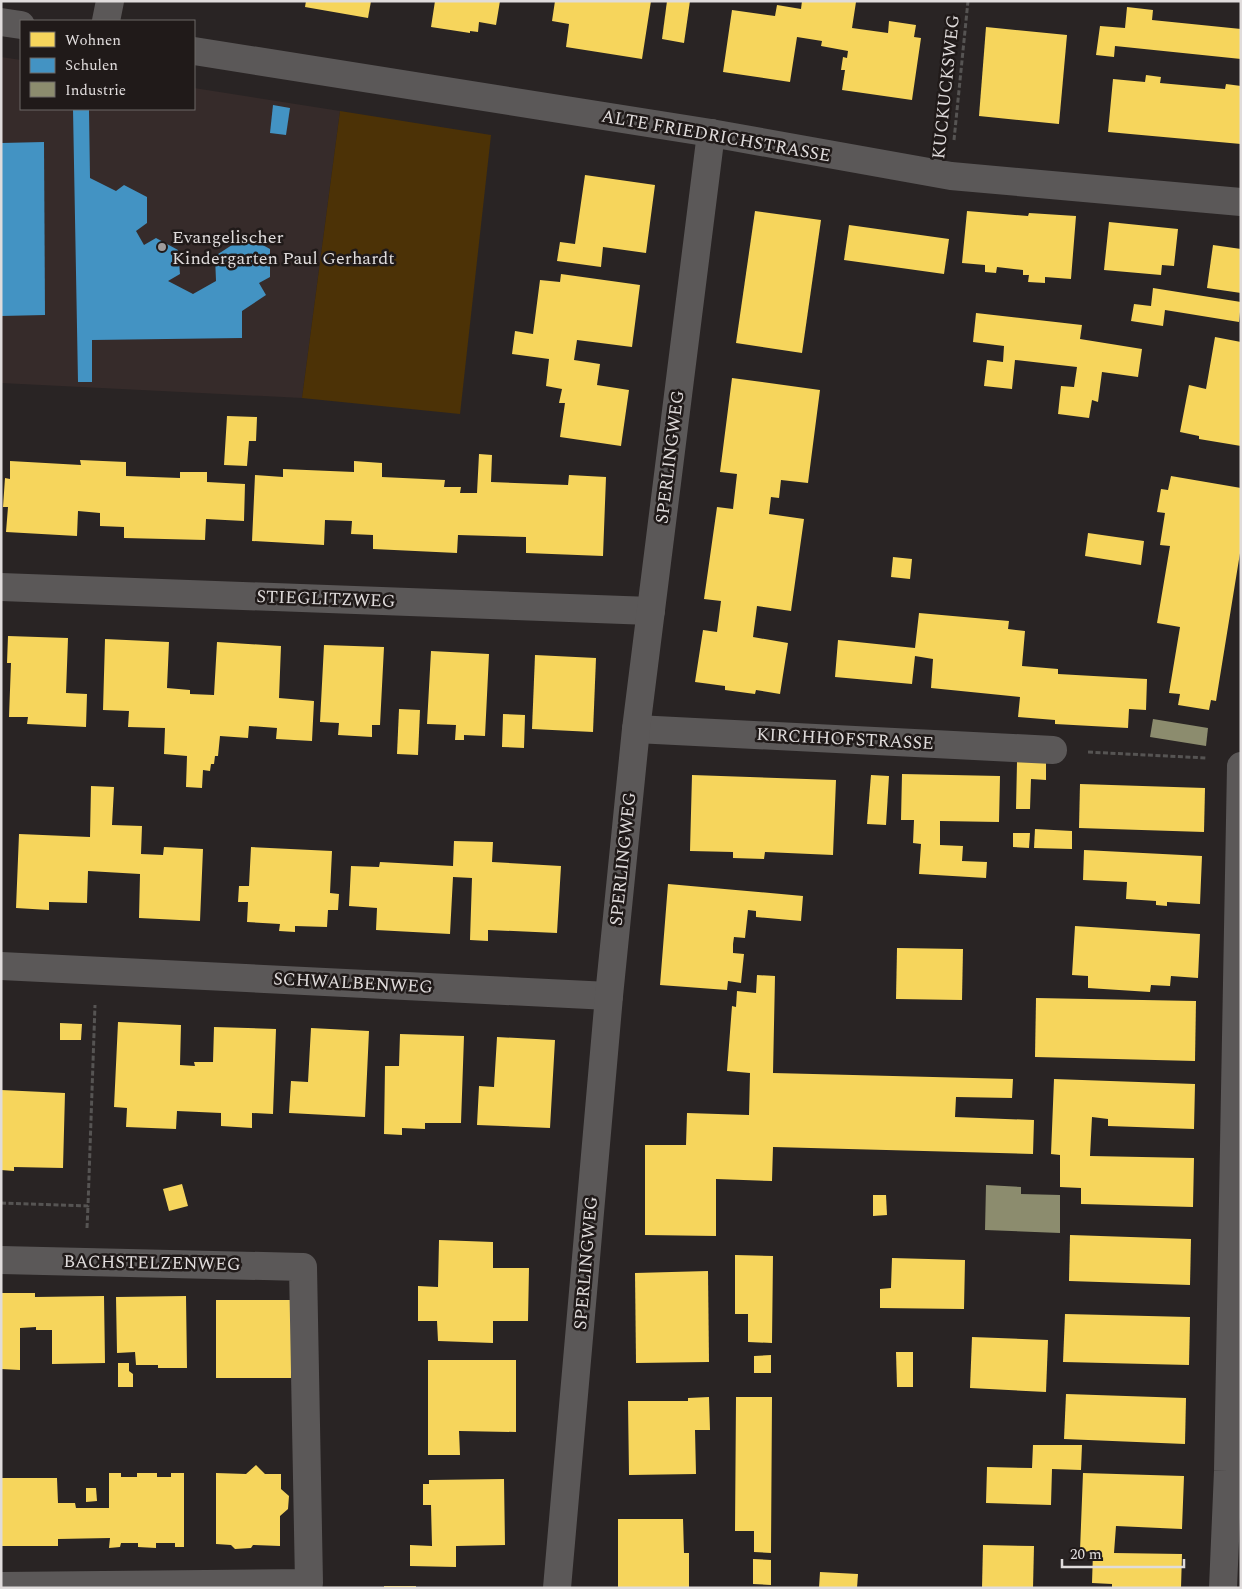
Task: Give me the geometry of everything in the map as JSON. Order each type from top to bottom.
[{"type":"street","points":[[106,20],[110,1]]},
{"type":"street","points":[[1,22],[20,25]]},
{"type":"street","name":"ALTE FRIEDRICHSTRASSE","points":[[195,52],[710,133],[951,176],[1241,202]]},
{"type":"street","name":"SPERLINGWEG","points":[[557,1588],[609,996],[636,729],[710,133]]},
{"type":"street","name":"STIEGLITZWEG","points":[[1,588],[651,611]]},
{"type":"street","name":"KIRCHHOFSTRASSE","points":[[636,729],[1054,750]]},
{"type":"street","points":[[1223,1588],[1234,1471],[1241,767]]},
{"type":"street","name":"SCHWALBENWEG","points":[[1,966],[609,996]]},
{"type":"street","name":"BACHSTELZENWEG","points":[[1,1260],[303,1267],[309,1583],[1,1586]]},
{"type":"path","name":"KUCKUCKSWEG","points":[[951,176],[968,1]]},
{"type":"path","points":[[1054,750],[1201,757],[1241,767]]},
{"type":"path","points":[[1,1203],[88,1206],[96,970]]},
{"type":"shaded area","name":"Evangelischer Kindergarten Paul Gerhardt","points":[[1,57],[20,60],[20,110],[195,110],[195,88],[340,111],[302,398],[1,383]]},
{"type":"shaded area","points":[[340,111],[491,135],[460,414],[302,398]]},
{"type":"building: Wohnen","points":[[306,1],[371,1],[368,18],[305,7]]},
{"type":"building: Wohnen","points":[[435,1],[500,1],[496,25],[479,22],[478,32],[470,31],[470,33],[431,27]]},
{"type":"building: Wohnen","points":[[555,1],[651,1],[642,59],[566,47],[569,24],[552,21]]},
{"type":"building: Wohnen","points":[[667,1],[690,1],[684,43],[662,39]]},
{"type":"building: Wohnen","points":[[802,1],[856,2],[852,28],[888,33],[889,21],[916,25],[914,37],[921,38],[912,100],[842,90],[845,70],[841,70],[843,57],[847,58],[848,51],[821,46],[822,41],[797,37],[790,82],[723,72],[732,10],[775,16],[777,5],[801,9]]},
{"type":"building: Wohnen","points":[[1127,7],[1153,10],[1152,20],[1241,29],[1241,59],[1115,46],[1114,57],[1096,55],[1100,26],[1125,28]]},
{"type":"building: Wohnen","points":[[986,27],[1067,35],[1059,124],[979,116]]},
{"type":"building: Wohnen","points":[[1146,75],[1161,77],[1160,83],[1225,89],[1226,84],[1241,86],[1241,144],[1108,132],[1113,79],[1145,82]]},
{"type":"building: Wohnen","points":[[585,175],[655,185],[646,253],[603,247],[601,267],[557,261],[560,242],[575,244]]},
{"type":"building: Wohnen","points":[[755,211],[821,220],[802,353],[736,343]]},
{"type":"building: Wohnen","points":[[967,211],[1028,216],[1029,213],[1076,216],[1071,279],[1045,277],[1045,283],[1028,282],[1029,275],[1023,275],[1023,270],[997,267],[996,273],[985,272],[985,265],[962,263]]},
{"type":"building: Wohnen","points":[[1109,222],[1178,229],[1174,266],[1162,265],[1161,275],[1104,270]]},
{"type":"building: Wohnen","points":[[849,225],[949,239],[944,274],[844,260]]},
{"type":"building: Wohnen","points":[[1213,245],[1241,249],[1241,293],[1207,288]]},
{"type":"building: Wohnen","points":[[561,274],[640,285],[632,347],[577,340],[574,360],[600,364],[597,385],[629,390],[621,446],[560,437],[565,403],[559,403],[562,389],[546,386],[549,359],[512,354],[515,331],[533,334],[540,280],[560,282]]},
{"type":"building: Wohnen","points":[[1153,288],[1241,302],[1239,322],[1165,310],[1163,326],[1131,321],[1134,304],[1151,306]]},
{"type":"building: Wohnen","points":[[976,313],[1082,325],[1080,339],[1142,349],[1138,377],[1102,372],[1098,402],[1092,400],[1089,418],[1058,414],[1061,386],[1074,387],[1077,367],[1015,360],[1012,389],[984,386],[987,360],[1003,362],[1004,346],[973,342]]},
{"type":"building: Wohnen","points":[[1215,337],[1241,342],[1241,446],[1199,439],[1199,436],[1180,432],[1189,385],[1206,389]]},
{"type":"building: Wohnen","points":[[732,378],[820,390],[808,483],[781,480],[779,498],[771,497],[769,514],[804,519],[791,611],[757,606],[753,637],[788,643],[780,694],[756,690],[755,694],[725,690],[725,686],[695,682],[703,630],[717,632],[721,601],[704,599],[717,507],[733,509],[737,474],[720,472]]},
{"type":"building: Wohnen","points":[[227,416],[257,417],[256,441],[249,441],[247,466],[224,465]]},
{"type":"building: Wohnen","points":[[479,454],[492,455],[491,482],[568,485],[569,475],[606,477],[603,556],[526,553],[526,537],[458,535],[457,553],[373,549],[373,535],[351,534],[352,521],[325,520],[324,545],[252,541],[255,475],[283,477],[283,469],[354,472],[354,461],[382,463],[382,477],[445,480],[444,487],[461,487],[460,493],[477,493]]},
{"type":"building: Wohnen","points":[[80,460],[126,462],[126,476],[180,478],[180,472],[207,472],[207,482],[245,484],[244,521],[206,519],[205,540],[124,538],[124,527],[100,526],[100,513],[78,511],[77,536],[6,532],[8,507],[3,507],[5,478],[10,479],[10,461],[81,465]]},
{"type":"building: Wohnen","points":[[1171,476],[1241,488],[1241,547],[1216,701],[1211,700],[1209,710],[1178,705],[1180,694],[1169,693],[1180,627],[1157,623],[1170,546],[1160,545],[1165,513],[1157,512],[1161,489],[1168,490]]},
{"type":"building: Wohnen","points":[[1088,533],[1144,541],[1141,565],[1085,556]]},
{"type":"building: Wohnen","points":[[893,557],[912,559],[910,579],[891,577]]},
{"type":"building: Wohnen","points":[[919,613],[1009,621],[1008,629],[1025,631],[1022,666],[1058,669],[1058,674],[1147,679],[1146,710],[1129,709],[1128,728],[1055,724],[1055,720],[1018,717],[1020,697],[931,688],[933,659],[915,656],[912,684],[835,677],[838,640],[915,648]]},
{"type":"building: Wohnen","points":[[8,636],[68,638],[66,693],[87,694],[86,727],[27,724],[28,717],[9,717],[11,663],[7,663]]},
{"type":"building: Wohnen","points":[[105,639],[169,642],[167,688],[190,690],[190,694],[214,695],[217,642],[281,646],[279,698],[314,701],[312,741],[276,739],[277,728],[249,726],[248,738],[220,736],[218,756],[215,756],[214,764],[211,764],[210,771],[203,770],[202,788],[186,787],[187,756],[164,754],[165,728],[128,727],[129,711],[103,710]]},
{"type":"building: Wohnen","points":[[324,645],[384,647],[380,725],[372,725],[372,737],[338,735],[339,723],[320,722]]},
{"type":"building: Wohnen","points":[[431,651],[489,654],[485,736],[464,735],[464,740],[455,740],[456,725],[427,724]]},
{"type":"building: Wohnen","points":[[535,655],[596,658],[593,732],[532,729]]},
{"type":"building: Wohnen","points":[[399,709],[420,710],[418,755],[397,754]]},
{"type":"building: Wohnen","points":[[503,714],[525,715],[524,748],[502,747]]},
{"type":"building: Wohnen","points":[[1017,762],[1046,762],[1046,780],[1031,779],[1030,809],[1016,809]]},
{"type":"building: Wohnen","points":[[902,774],[1000,776],[999,822],[940,821],[940,845],[963,846],[962,861],[987,862],[986,878],[919,874],[921,844],[913,843],[914,820],[901,820]]},
{"type":"building: Wohnen","points":[[692,775],[836,780],[833,855],[765,852],[764,859],[733,858],[733,852],[690,851]]},
{"type":"building: Wohnen","points":[[871,775],[889,776],[886,825],[867,824]]},
{"type":"building: Wohnen","points":[[1080,784],[1205,788],[1204,832],[1079,828]]},
{"type":"building: Wohnen","points":[[91,786],[114,787],[112,825],[142,826],[141,854],[163,855],[164,847],[203,849],[200,921],[139,918],[140,874],[88,871],[87,903],[49,902],[49,910],[16,908],[19,834],[90,837]]},
{"type":"building: Wohnen","points":[[1035,829],[1072,831],[1072,849],[1034,848]]},
{"type":"building: Wohnen","points":[[1013,833],[1030,833],[1029,848],[1013,847]]},
{"type":"building: Wohnen","points":[[454,841],[493,842],[492,862],[561,866],[557,933],[488,930],[488,941],[470,940],[472,878],[453,877],[450,934],[376,930],[377,908],[349,906],[351,866],[379,867],[380,862],[453,866]]},
{"type":"building: Wohnen","points":[[251,847],[332,851],[330,893],[339,894],[338,910],[328,910],[327,927],[295,926],[295,932],[279,931],[280,924],[247,922],[248,902],[238,902],[239,886],[249,886]]},
{"type":"building: Wohnen","points":[[1084,850],[1202,856],[1200,904],[1167,902],[1167,906],[1156,905],[1156,901],[1126,899],[1127,882],[1083,880]]},
{"type":"building: Wohnen","points":[[668,884],[803,896],[801,921],[756,917],[756,911],[748,910],[745,938],[734,937],[733,944],[733,953],[744,954],[741,983],[728,981],[727,990],[660,985]]},
{"type":"building: Wohnen","points":[[1075,926],[1200,934],[1198,978],[1171,976],[1170,986],[1151,985],[1150,992],[1088,988],[1088,976],[1072,975]]},
{"type":"building: Wohnen","points":[[897,948],[963,949],[962,1000],[896,999]]},
{"type":"building: Wohnen","points":[[757,975],[775,976],[773,1073],[1013,1079],[1012,1098],[956,1097],[955,1117],[1034,1120],[1033,1154],[773,1147],[772,1181],[716,1179],[716,1236],[645,1235],[645,1145],[686,1145],[687,1113],[749,1115],[750,1073],[727,1071],[732,1006],[736,1007],[737,991],[756,993]]},
{"type":"building: Wohnen","points":[[1036,998],[1196,1001],[1195,1061],[1035,1057]]},
{"type":"building: Wohnen","points":[[118,1022],[181,1025],[180,1065],[195,1066],[194,1062],[213,1062],[214,1027],[276,1029],[273,1114],[252,1113],[252,1128],[221,1126],[221,1113],[177,1111],[176,1129],[126,1127],[127,1108],[114,1107]]},
{"type":"building: Wohnen","points":[[60,1023],[82,1024],[81,1040],[60,1040]]},
{"type":"building: Wohnen","points":[[311,1028],[369,1031],[365,1117],[289,1113],[291,1081],[308,1082]]},
{"type":"building: Wohnen","points":[[400,1034],[464,1036],[461,1123],[425,1123],[425,1129],[402,1128],[402,1135],[384,1134],[385,1066],[399,1066]]},
{"type":"building: Wohnen","points":[[497,1037],[555,1040],[550,1128],[477,1125],[479,1086],[494,1087]]},
{"type":"building: Wohnen","points":[[1054,1079],[1195,1084],[1194,1129],[1108,1126],[1108,1119],[1092,1117],[1090,1156],[1194,1158],[1193,1207],[1081,1204],[1081,1188],[1060,1187],[1060,1155],[1051,1154]]},
{"type":"building: Wohnen","points":[[1,1090],[65,1093],[63,1168],[14,1167],[14,1171],[1,1170]]},
{"type":"building: Wohnen","points":[[182,1184],[188,1206],[169,1211],[163,1189]]},
{"type":"building: Wohnen","points":[[873,1195],[886,1195],[887,1215],[873,1216]]},
{"type":"building: Wohnen","points":[[1070,1235],[1191,1239],[1190,1285],[1069,1281]]},
{"type":"building: Wohnen","points":[[439,1240],[493,1242],[493,1268],[529,1268],[528,1321],[493,1321],[493,1343],[438,1341],[437,1321],[418,1321],[418,1286],[438,1287]]},
{"type":"building: Wohnen","points":[[735,1255],[773,1256],[772,1343],[748,1342],[748,1314],[735,1314]]},
{"type":"building: Wohnen","points":[[892,1258],[965,1260],[964,1309],[880,1308],[880,1289],[891,1288]]},
{"type":"building: Wohnen","points":[[708,1271],[709,1362],[636,1363],[635,1273]]},
{"type":"building: Wohnen","points":[[1,1293],[35,1293],[35,1297],[104,1296],[105,1363],[52,1364],[52,1330],[36,1330],[36,1327],[20,1328],[20,1370],[1,1369]]},
{"type":"building: Wohnen","points":[[186,1296],[187,1368],[158,1368],[158,1365],[136,1365],[135,1352],[117,1353],[116,1297]]},
{"type":"building: Wohnen","points":[[216,1300],[291,1300],[291,1378],[216,1378]]},
{"type":"building: Wohnen","points":[[1065,1314],[1190,1317],[1189,1365],[1063,1362]]},
{"type":"building: Wohnen","points":[[972,1337],[1048,1340],[1046,1392],[970,1388]]},
{"type":"building: Wohnen","points":[[896,1352],[913,1352],[913,1387],[897,1387]]},
{"type":"building: Wohnen","points":[[771,1355],[771,1373],[754,1373],[754,1356]]},
{"type":"building: Wohnen","points":[[428,1360],[516,1360],[516,1432],[459,1431],[460,1455],[428,1455]]},
{"type":"building: Wohnen","points":[[118,1363],[129,1363],[129,1371],[133,1374],[133,1387],[118,1387]]},
{"type":"building: Wohnen","points":[[1066,1394],[1186,1398],[1185,1444],[1064,1439]]},
{"type":"building: Wohnen","points":[[709,1397],[710,1430],[695,1430],[696,1474],[629,1475],[628,1401],[688,1401],[688,1398]]},
{"type":"building: Wohnen","points":[[736,1397],[772,1397],[771,1553],[754,1552],[754,1531],[735,1531]]},
{"type":"building: Wohnen","points":[[1033,1445],[1082,1445],[1081,1470],[1052,1469],[1051,1505],[986,1503],[987,1467],[1032,1468]]},
{"type":"building: Wohnen","points":[[256,1465],[265,1474],[281,1474],[281,1489],[289,1496],[288,1509],[280,1516],[280,1546],[253,1545],[251,1548],[235,1549],[231,1545],[216,1544],[216,1473],[246,1474]]},
{"type":"building: Wohnen","points":[[109,1473],[121,1473],[121,1477],[137,1477],[137,1473],[157,1473],[157,1477],[171,1477],[171,1473],[184,1473],[184,1547],[175,1547],[175,1543],[156,1543],[156,1548],[138,1547],[138,1543],[121,1543],[120,1547],[109,1548],[110,1538],[58,1539],[58,1546],[1,1546],[1,1478],[57,1478],[58,1503],[75,1503],[76,1508],[109,1508]]},
{"type":"building: Wohnen","points":[[1083,1473],[1184,1476],[1182,1529],[1116,1526],[1114,1553],[1182,1554],[1181,1588],[1112,1588],[1112,1584],[1092,1583],[1093,1552],[1080,1551]]},
{"type":"building: Wohnen","points":[[504,1479],[505,1545],[456,1546],[456,1567],[410,1566],[410,1545],[432,1546],[431,1505],[423,1505],[423,1484],[429,1484],[429,1480]]},
{"type":"building: Wohnen","points":[[86,1488],[96,1488],[97,1501],[86,1502]]},
{"type":"building: Wohnen","points":[[618,1519],[683,1519],[684,1553],[689,1553],[689,1588],[618,1588]]},
{"type":"building: Wohnen","points":[[983,1545],[1034,1546],[1033,1588],[982,1588]]},
{"type":"building: Wohnen","points":[[753,1559],[771,1560],[771,1585],[753,1584]]},
{"type":"building: Wohnen","points":[[820,1572],[858,1574],[857,1588],[819,1588]]},
{"type":"building: Wohnen","points":[[384,1586],[416,1586],[416,1588],[384,1588]]},
{"type":"building: Schulen","points":[[273,105],[290,108],[286,135],[270,133]]},
{"type":"building: Schulen","points":[[73,110],[89,110],[90,178],[116,191],[124,185],[147,197],[147,223],[136,231],[144,245],[156,238],[178,250],[180,274],[168,281],[193,294],[216,281],[215,256],[246,236],[270,249],[270,277],[259,283],[266,295],[242,311],[242,338],[92,340],[92,382],[78,382]]},
{"type":"building: Schulen","points":[[44,142],[45,315],[1,316],[1,143]]},
{"type":"building: Industrie","points":[[1153,719],[1208,728],[1206,746],[1150,737]]},
{"type":"building: Industrie","points":[[986,1185],[1021,1187],[1021,1194],[1060,1195],[1060,1233],[985,1230]]},
{"type":"place","name":"Evangelischer Kindergarten Paul Gerhardt","points":[[162,247]]}]
